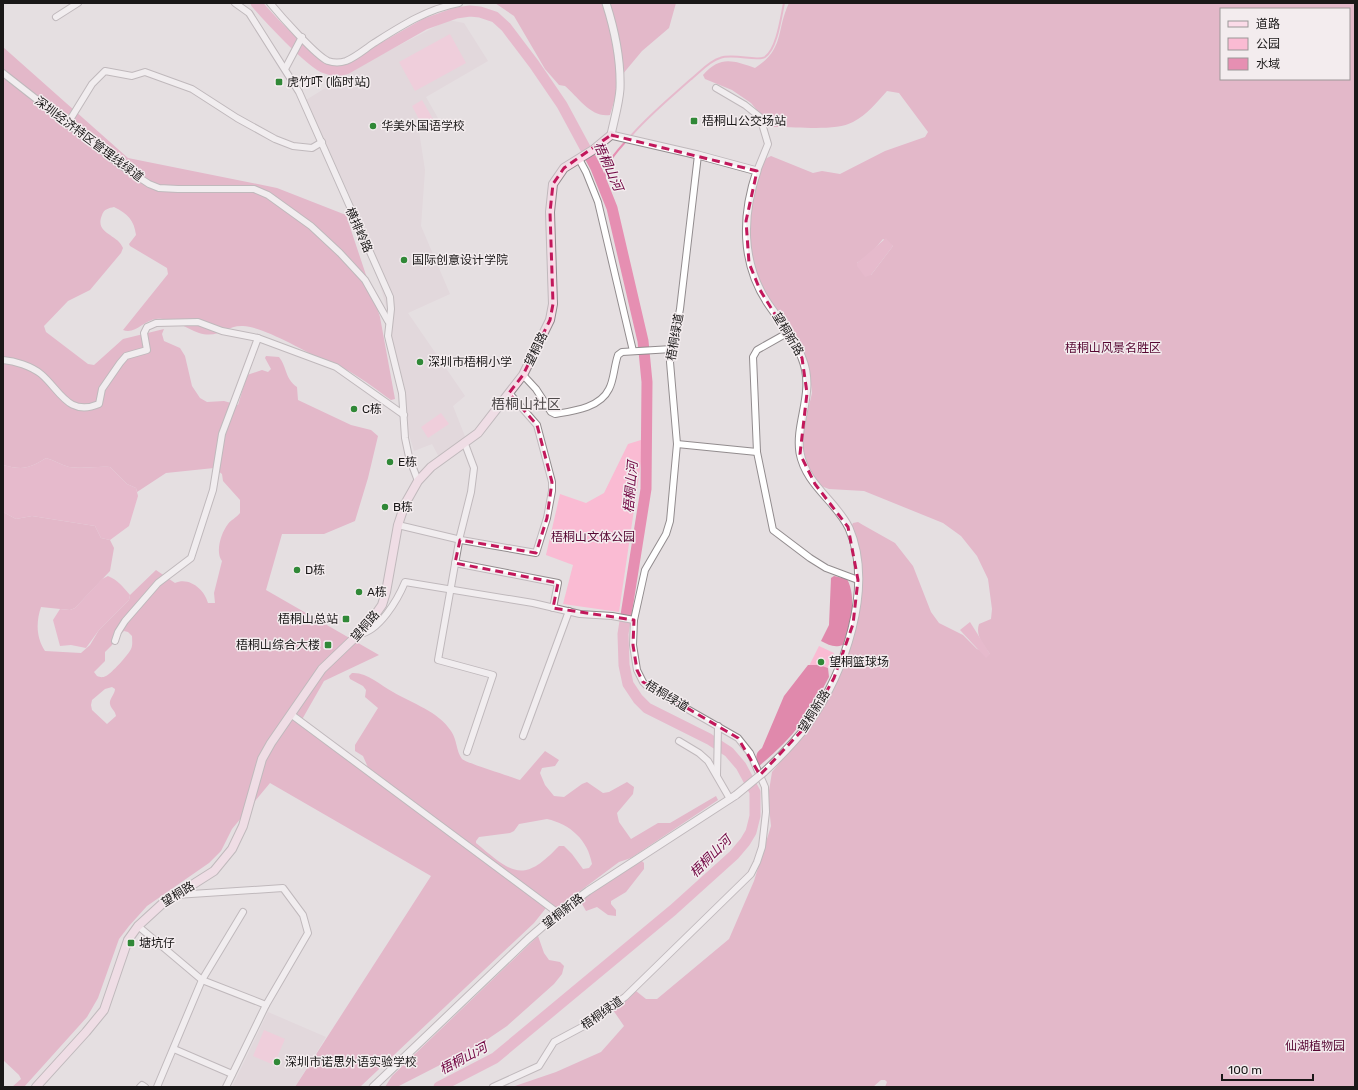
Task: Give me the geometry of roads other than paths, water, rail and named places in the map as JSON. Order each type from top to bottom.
[{"type":"main road","name":"望桐路","points":[[36,1087],[104,1010],[126,946],[138,926],[153,911],[214,871],[232,849],[243,826],[262,759],[271,743],[292,715],[322,669],[376,616],[382,605],[386,592],[398,525],[405,504],[418,480],[431,467],[478,433],[523,375],[550,320],[553,304],[550,212],[553,184],[564,168],[614,136]]},
{"type":"street","points":[[56,17],[78,3]]},
{"type":"street","name":"横排岭路","points":[[235,3],[249,13],[299,92],[390,297],[391,309],[388,321],[388,336],[400,379],[405,438],[409,457],[418,480]]},
{"type":"street","points":[[270,3],[323,58],[335,62],[346,60],[404,24],[424,14],[439,7],[459,3]]},
{"type":"street","points":[[606,3],[616,40],[620,90],[614,136],[698,155],[757,171]]},
{"type":"street","points":[[285,69],[302,37]]},
{"type":"street","points":[[68,123],[92,84],[105,71],[132,76],[146,72],[192,89],[237,118],[275,139],[293,146],[312,148],[322,142]]},
{"type":"street","name":"深圳经济特区管理线绿道","points":[[3,73],[123,167],[159,188],[254,189],[268,195],[310,226],[340,253],[365,280],[388,321]]},
{"type":"street","name":"望桐新路","points":[[373,1087],[528,939],[558,913],[588,891],[733,797],[764,772],[784,752],[809,723],[834,678],[846,649],[853,624],[858,580],[857,560],[848,527],[840,514],[815,484],[800,454],[807,393],[807,382],[802,358],[788,332],[760,290],[750,263],[746,245],[746,221],[752,185],[768,144],[760,117],[746,105],[716,88]]},
{"type":"street","name":"梧桐绿道","points":[[493,1087],[538,1066],[554,1042],[582,1027],[624,997],[752,874],[757,862],[766,812],[765,787],[744,744],[738,738],[643,682],[637,670],[633,645],[632,619],[645,570],[666,534],[670,521],[677,444],[670,362],[680,309],[698,155]]},
{"type":"street","points":[[579,159],[598,202],[635,350]]},
{"type":"street","points":[[3,360],[11,360],[31,368],[41,374],[54,389],[80,409],[99,404],[102,390],[126,356],[147,350],[144,333],[147,327],[156,323],[198,322],[222,331],[258,338],[336,367],[404,415]]},
{"type":"street","points":[[788,332],[757,350],[753,357],[757,452],[773,530],[826,568],[858,580]]},
{"type":"street","points":[[116,641],[118,632],[125,621],[158,583],[191,558],[213,490],[222,434],[258,338]]},
{"type":"street","points":[[523,375],[536,389],[551,412],[554,414],[577,410],[589,406],[604,396],[610,388],[618,355],[622,352],[635,350],[672,349]]},
{"type":"street","points":[[398,525],[460,540],[536,554],[552,492],[552,482],[537,425],[509,393]]},
{"type":"street","points":[[464,444],[474,468],[471,492],[455,563],[438,660],[493,675],[467,752]]},
{"type":"street","points":[[677,444],[757,452]]},
{"type":"street","points":[[455,563],[558,583],[554,608]]},
{"type":"street","points":[[359,634],[366,633],[378,624],[397,600],[405,582],[569,611],[632,619]]},
{"type":"street","points":[[523,736],[569,611]]},
{"type":"street","points":[[292,715],[558,913]]},
{"type":"street","points":[[717,775],[718,726]]},
{"type":"street","points":[[679,741],[699,753],[708,761],[733,797]]},
{"type":"street","points":[[175,896],[283,888],[303,915],[308,933],[266,1004],[226,1087]]},
{"type":"street","points":[[157,1087],[202,980],[243,912]]},
{"type":"street","points":[[138,926],[202,980],[266,1004]]},
{"type":"street","points":[[174,1049],[232,1074]]},
{"type":"street","points":[[140,1087],[142,1085],[145,1087]]},
{"type":"water","points":[[886,238],[893,246],[871,275],[865,277],[857,266],[857,263]]},
{"type":"water","points":[[46,458],[69,467],[110,467],[127,484],[136,488],[138,496],[129,526],[110,540],[101,538],[95,526],[32,516],[16,519],[3,512],[3,465],[16,468],[25,468]]},
{"type":"water","points":[[108,576],[118,582],[125,589],[130,595],[129,600],[99,630],[86,648],[71,645],[60,646],[53,620],[60,609],[70,610],[75,608],[102,579]]},
{"type":"water","points":[[970,622],[990,654],[986,658],[960,630]]},
{"type":"waterway","name":"梧桐山河","points":[[256,3],[289,38],[318,64],[330,70],[346,69],[425,24],[456,13],[470,11],[480,12],[495,17],[506,27],[562,105],[596,168],[612,208],[643,341],[647,382],[646,489],[623,634],[624,665],[628,684],[638,699],[647,708],[709,739],[729,752],[741,766],[755,792],[755,816],[751,832],[734,855],[673,910],[495,1058],[439,1087]]},
{"type":"waterway","points":[[630,137],[659,107],[712,62],[720,58],[732,56],[757,59],[765,57],[773,47],[780,24],[784,3]]},
{"type":"waterway","points":[[604,189],[607,167],[627,140]]},
{"type":"place","name":"虎竹吓 (临时站)","points":[[279,82]]},
{"type":"place","name":"梧桐山公交场站","points":[[694,121]]},
{"type":"place","name":"华美外国语学校","points":[[373,126]]},
{"type":"place","name":"国际创意设计学院","points":[[404,260]]},
{"type":"place","name":"深圳市梧桐小学","points":[[420,362]]},
{"type":"place","name":"C栋","points":[[354,409]]},
{"type":"place","name":"E栋","points":[[390,462]]},
{"type":"place","name":"B栋","points":[[385,507]]},
{"type":"place","name":"D栋","points":[[297,570]]},
{"type":"place","name":"A栋","points":[[359,592]]},
{"type":"place","name":"梧桐山总站","points":[[346,619]]},
{"type":"place","name":"梧桐山综合大楼","points":[[328,645]]},
{"type":"place","name":"望桐篮球场","points":[[821,662]]},
{"type":"place","name":"塘坑仔","points":[[131,943]]},
{"type":"place","name":"深圳市诺思外语实验学校","points":[[277,1062]]},
{"type":"district","name":"梧桐山社区","points":[[526,404]]},
{"type":"park label","name":"梧桐山风景名胜区","points":[[1113,348]]},
{"type":"park label","name":"梧桐山文体公园","points":[[593,537]]},
{"type":"park label","name":"仙湖植物园","points":[[1315,1046]]}]
